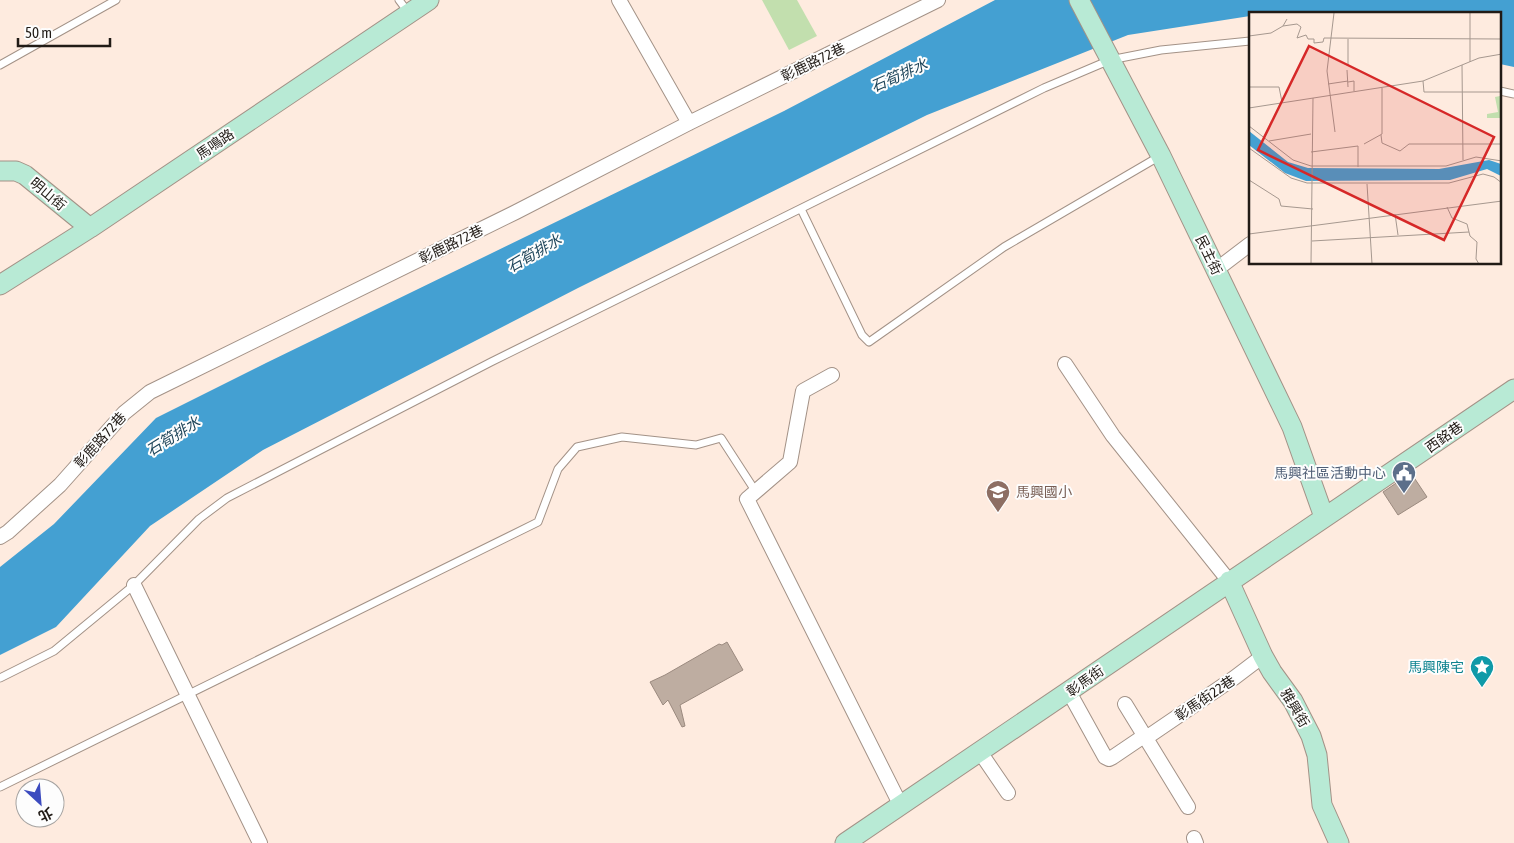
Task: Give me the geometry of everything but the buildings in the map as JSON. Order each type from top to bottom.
[{"type":"street","name":"馬鳴路","points":[[0,286],[90,228],[404,7],[429,0]]},
{"type":"street","points":[[619,0],[689,123]]},
{"type":"street","name":"彰鹿路72巷","points":[[0,537],[8,532],[60,484],[124,413],[150,392],[516,212],[689,123],[938,0]]},
{"type":"street","name":"民主街","points":[[1079,0],[1161,156],[1292,427],[1324,517]]},
{"type":"street","name":"明山街","points":[[0,171],[16,171],[25,175],[90,228]]},
{"type":"street","points":[[1216,270],[1249,245]]},
{"type":"street","points":[[1065,364],[1113,436],[1229,581]]},
{"type":"street","points":[[832,375],[803,391],[790,462],[747,499],[900,804]]},
{"type":"street","name":"西銘巷","points":[[1324,517],[1388,476],[1514,389]]},
{"type":"street","name":"彰馬街","points":[[845,843],[1324,517]]},
{"type":"street","name":"雅興街","points":[[1229,581],[1263,656],[1272,672],[1293,700],[1312,736],[1318,755],[1322,805],[1339,843]]},
{"type":"street","points":[[134,585],[260,843]]},
{"type":"street","name":"彰馬街22巷","points":[[1069,692],[1106,758],[1109,759],[1234,678],[1263,656]]},
{"type":"street","points":[[1124,704],[1188,806]]},
{"type":"street","points":[[980,752],[1008,793]]},
{"type":"lane","points":[[0,65],[116,0]]},
{"type":"lane","points":[[0,678],[54,651],[134,585],[199,519],[226,498],[491,362],[1044,88],[1110,60],[1161,50],[1249,41]]},
{"type":"lane","points":[[801,209],[862,335],[869,342],[1004,247],[1161,156]]},
{"type":"lane","points":[[0,787],[538,522],[558,468],[577,448],[622,437],[696,445],[722,438],[756,492]]},
{"type":"green space","points":[[762,0],[797,0],[817,36],[789,50]]},
{"type":"water","name":"石筍排水","points":[[995,0],[1514,0],[1514,67],[1502,64],[1502,12],[1249,12],[1249,16],[1128,35],[927,115],[578,288],[263,450],[150,526],[56,627],[0,655],[0,567],[54,524],[156,418],[784,111]]},
{"type":"place","name":"馬興社區活動中心","points":[[1404,494]]},
{"type":"place","name":"馬興國小","points":[[998,513]]},
{"type":"place","name":"馬興陳宅","points":[[1482,688]]}]
